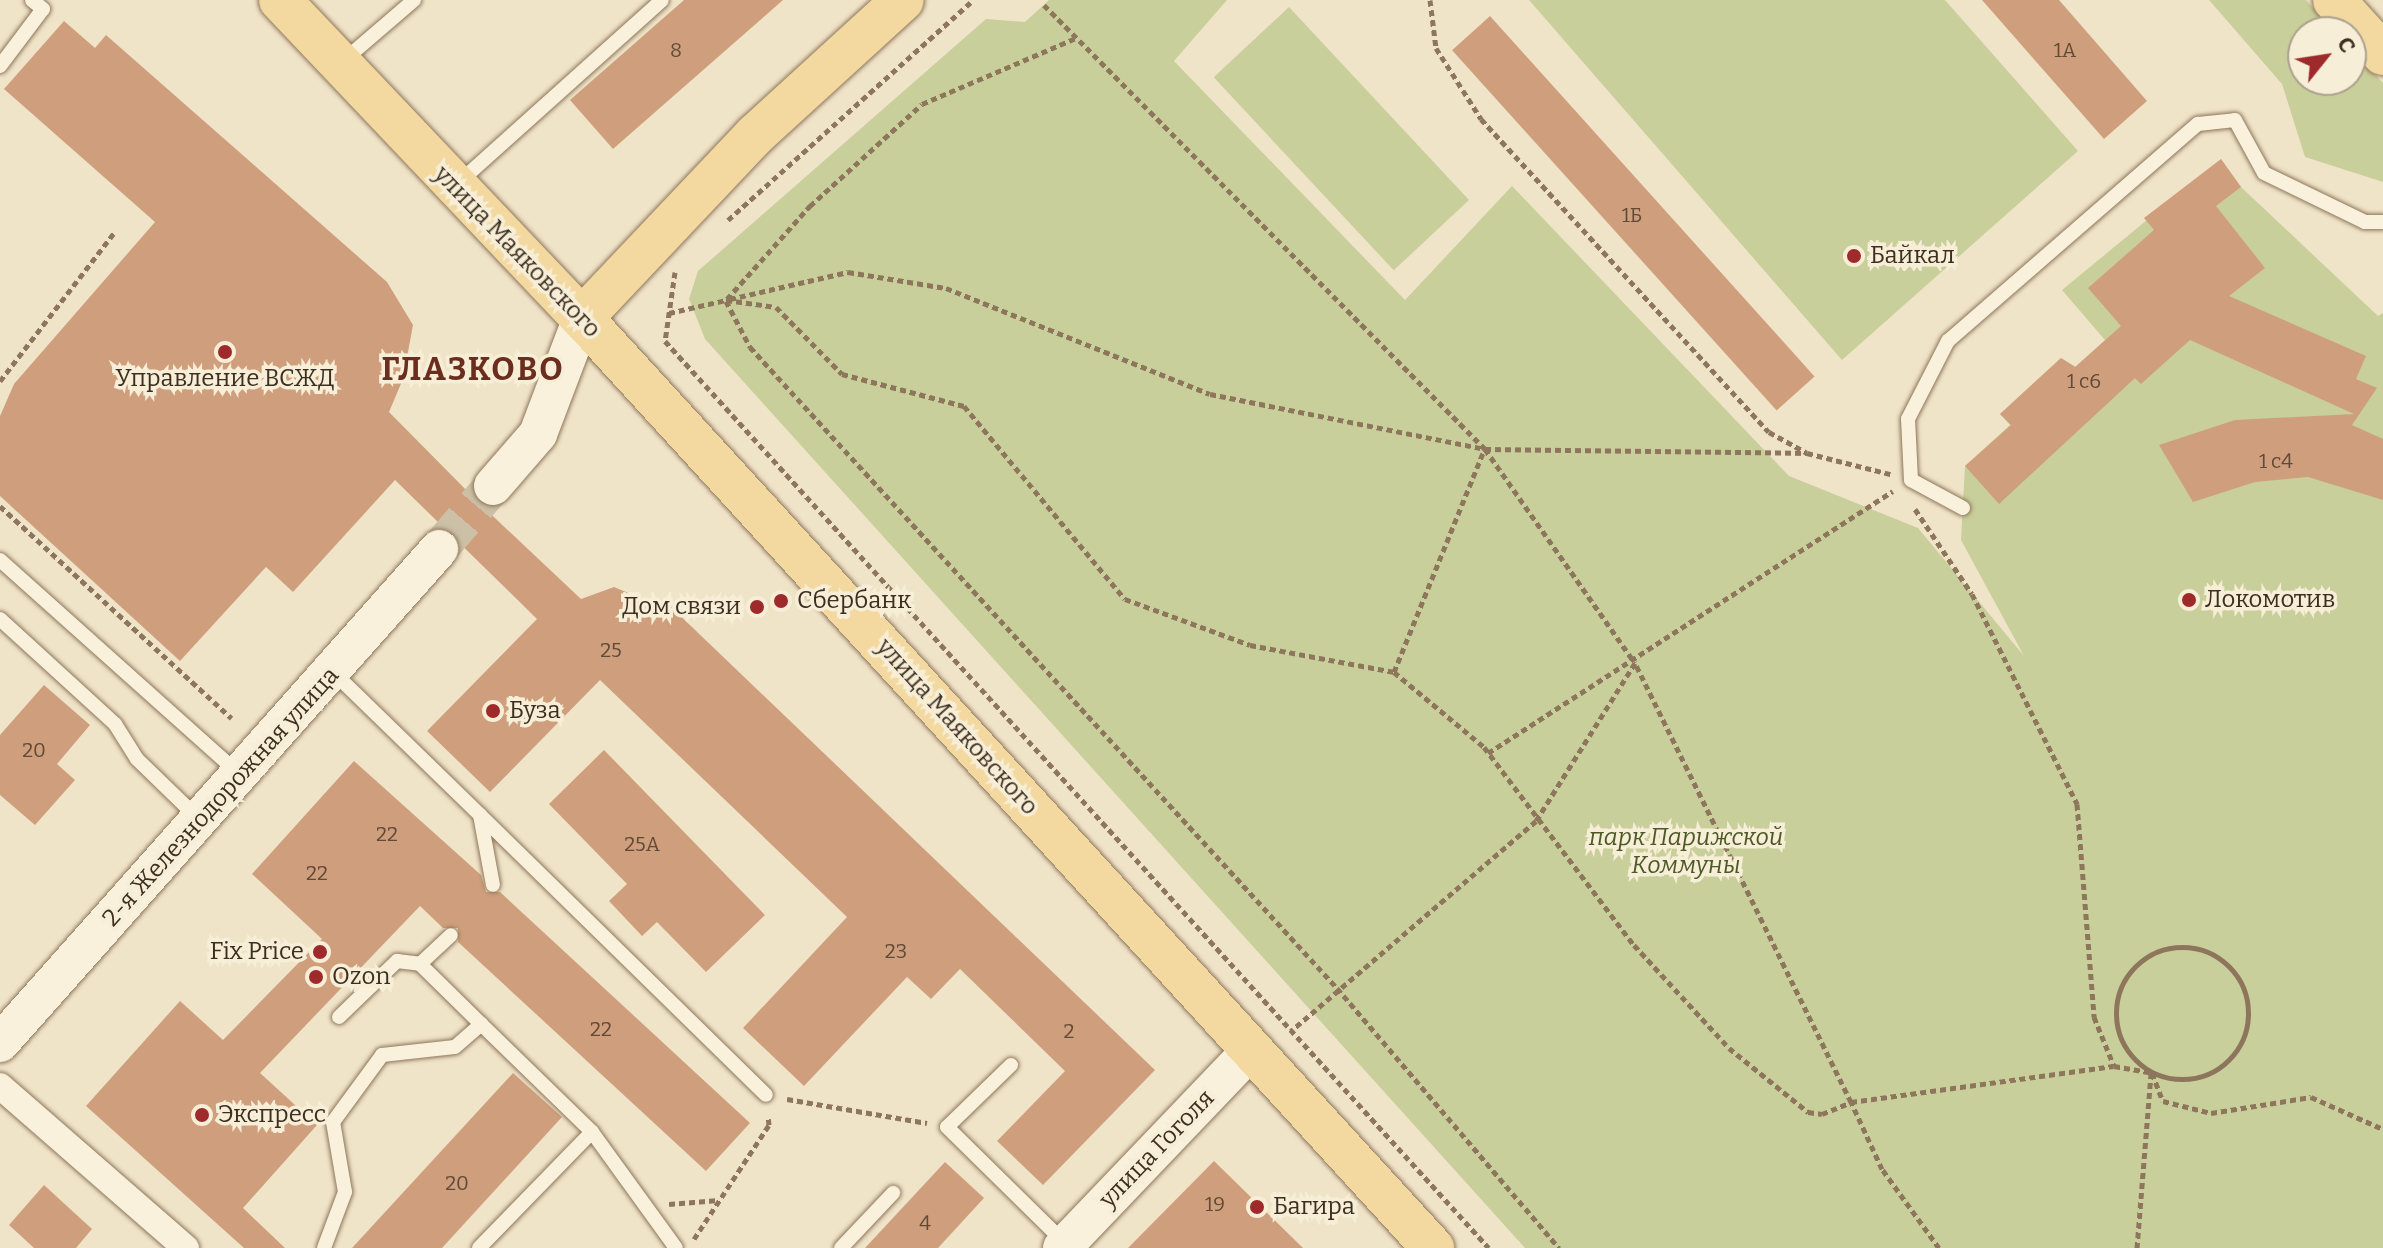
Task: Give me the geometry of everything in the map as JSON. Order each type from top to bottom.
[{"type":"main road","name":"улица Маяковского","points":[[280,0],[338,65],[582,318],[1252,1049],[1419,1243]]},
{"type":"main road","points":[[493,486],[538,434],[582,318],[755,135],[903,0]]},
{"type":"main road","points":[[2334,0],[2383,54]]},
{"type":"main road","name":"2-я Железнодорожная улица","points":[[0,1043],[241,776],[439,549]]},
{"type":"main road","name":"улица Гоголя","points":[[1064,1246],[1252,1049]]},
{"type":"street","points":[[0,1086],[186,1248]]},
{"type":"lane","points":[[0,66],[43,9],[32,0]]},
{"type":"lane","points":[[338,65],[414,0]]},
{"type":"lane","points":[[454,187],[662,0]]},
{"type":"lane","points":[[1963,508],[1911,480],[1908,419],[1948,341],[2198,124],[2235,120],[2264,173],[2365,222],[2383,222]]},
{"type":"lane","points":[[0,560],[241,776]]},
{"type":"lane","points":[[0,619],[115,724],[137,759],[201,821]]},
{"type":"lane","points":[[332,672],[766,1095]]},
{"type":"lane","points":[[480,815],[493,885]]},
{"type":"lane","points":[[420,964],[451,935]]},
{"type":"lane","points":[[339,1017],[397,961],[420,964],[592,1132],[676,1248]]},
{"type":"lane","points":[[324,1248],[345,1192],[333,1122],[382,1055],[455,1047],[481,1024]]},
{"type":"lane","points":[[1011,1065],[947,1127],[1064,1246]]},
{"type":"lane","points":[[479,1248],[592,1132]]},
{"type":"lane","points":[[841,1248],[893,1193]]},
{"type":"path","points":[[719,229],[973,0]]},
{"type":"path","points":[[1430,0],[1436,48],[1481,119],[1769,432],[1807,453]]},
{"type":"path","points":[[1044,5],[1485,449],[1635,663],[1882,1169],[1939,1248]]},
{"type":"path","points":[[726,300],[810,206],[922,104],[1076,38]]},
{"type":"path","points":[[0,381],[114,233]]},
{"type":"path","points":[[686,261],[675,272],[665,341],[1489,1248]]},
{"type":"path","points":[[669,313],[848,272],[946,288],[1210,394],[1485,449],[1807,453],[1911,480]]},
{"type":"path","points":[[726,300],[776,307],[842,374],[964,406],[1057,510],[1125,599],[1250,645],[1394,672],[1488,753],[1536,821],[1634,945],[1729,1048],[1808,1112],[1822,1114],[1851,1102],[2114,1066],[2152,1073],[2194,1079],[2232,1059],[2243,1041],[2249,1020],[2244,988],[2225,962],[2207,951],[2162,949],[2127,975],[2116,1018],[2133,1059],[2152,1073],[2163,1101],[2211,1113],[2311,1097],[2383,1129]]},
{"type":"path","points":[[726,300],[750,347],[1337,988],[1559,1248]]},
{"type":"path","points":[[1394,672],[1485,449]]},
{"type":"path","points":[[1488,753],[1635,663],[1911,480]]},
{"type":"path","points":[[1911,480],[1914,508],[1972,594],[2077,804],[2094,1017],[2114,1066]]},
{"type":"path","points":[[0,506],[231,718]]},
{"type":"path","points":[[1291,1031],[1337,988],[1536,821],[1635,663]]},
{"type":"path","points":[[2137,1248],[2152,1073]]},
{"type":"path","points":[[688,1248],[769,1125],[766,1095],[947,1127]]},
{"type":"path","points":[[646,1206],[720,1200]]},
{"type":"green space","name":"парк Парижской Коммуны","points":[[1049,0],[1227,0],[1174,61],[1405,300],[1512,186],[1789,476],[1918,528],[2024,656],[1961,540],[1965,466],[2010,425],[2000,414],[2061,358],[2076,367],[2105,340],[2062,290],[2221,159],[2241,187],[2378,316],[2383,313],[2383,1248],[1525,1248],[705,339],[689,299],[698,271],[986,19],[1025,22]]},
{"type":"green space","name":"Байкал","points":[[1529,0],[1945,0],[2078,151],[1842,360]]},
{"type":"green space","points":[[2209,0],[2306,0],[2321,16],[2287,16],[2287,96],[2367,96],[2367,66],[2383,83],[2383,182],[2305,157],[2282,84]]},
{"type":"green space","points":[[1289,7],[1469,200],[1394,270],[1214,77]]},
{"type":"building","points":[[684,0],[783,0],[613,149],[570,100]]},
{"type":"building","points":[[1982,0],[2059,0],[2147,101],[2104,139]]},
{"type":"building","points":[[1490,16],[1815,376],[1777,411],[1452,50]]},
{"type":"building","points":[[64,21],[95,48],[106,35],[387,282],[413,325],[403,379],[389,412],[478,502],[581,599],[614,587],[640,598],[658,616],[669,605],[1155,1070],[1043,1185],[997,1141],[1065,1071],[960,969],[931,999],[907,977],[804,1086],[743,1028],[847,917],[600,680],[490,792],[427,731],[537,619],[395,480],[293,592],[266,567],[180,661],[0,496],[0,416],[14,384],[155,222],[4,89]]},
{"type":"building","points":[[2221,159],[2241,187],[2216,206],[2265,268],[2229,296],[2366,356],[2356,379],[2377,388],[2352,425],[2383,439],[2383,500],[2308,477],[2255,482],[2193,502],[2159,445],[2235,420],[2354,414],[2190,340],[2141,384],[2135,378],[1999,504],[1965,466],[2011,425],[2000,414],[2061,358],[2075,367],[2121,326],[2088,288],[2154,230],[2144,218]]},
{"type":"building","points":[[44,685],[90,725],[57,764],[75,780],[35,825],[0,795],[0,735]]},
{"type":"building","points":[[604,750],[765,915],[706,972],[657,922],[642,936],[609,901],[627,884],[549,804]]},
{"type":"building","points":[[354,761],[481,875],[486,892],[500,892],[750,1123],[706,1171],[458,942],[458,928],[443,928],[420,906],[260,1073],[317,1125],[243,1208],[285,1248],[244,1248],[86,1106],[180,1001],[223,1040],[322,939],[252,874]]},
{"type":"building","points":[[513,1073],[562,1117],[442,1248],[352,1248]]},
{"type":"building","points":[[1214,1161],[1303,1248],[1128,1248]]},
{"type":"building","points":[[945,1162],[984,1198],[938,1248],[865,1248]]},
{"type":"building","points":[[44,1185],[92,1229],[76,1248],[34,1248],[9,1225]]},
{"type":"tunnel","points":[[439,549],[493,486]]},
{"type":"place","name":"Байкал","points":[[1854,256]]},
{"type":"place","name":"Управление ВСЖД","points":[[225,352]]},
{"type":"place","name":"Локомотив","points":[[2189,600]]},
{"type":"place","name":"Сбербанк","points":[[781,601]]},
{"type":"place","name":"Дом связи","points":[[757,607]]},
{"type":"place","name":"Буза","points":[[493,711]]},
{"type":"place","name":"Fix Price","points":[[320,952]]},
{"type":"place","name":"Ozon","points":[[316,977]]},
{"type":"place","name":"Экспресс","points":[[202,1115]]},
{"type":"place","name":"Багира","points":[[1257,1207]]},
{"type":"district","name":"ГЛАЗКОВО","points":[[473,369]]}]
